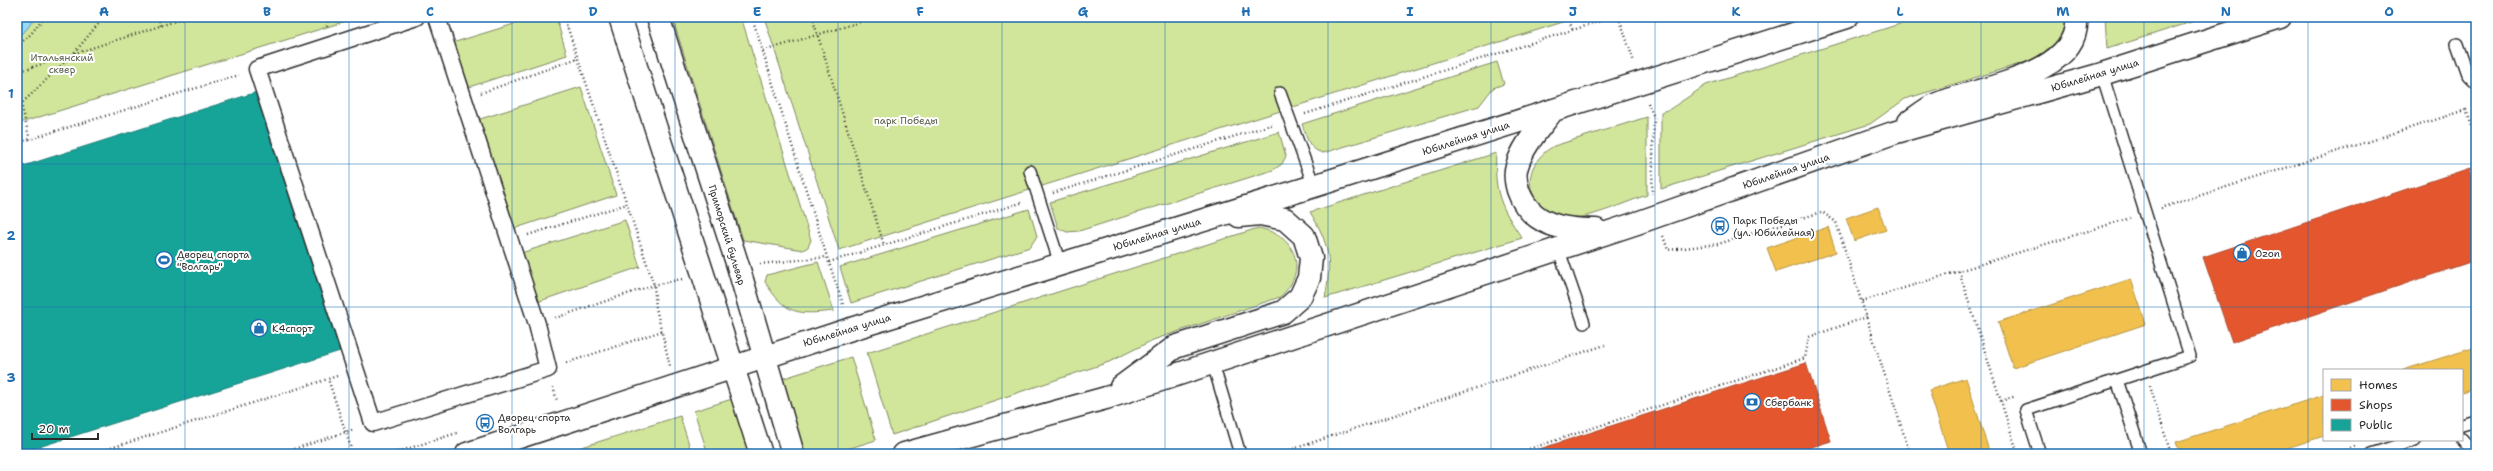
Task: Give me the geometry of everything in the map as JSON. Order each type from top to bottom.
[{"type":"main road","points":[[620,17],[761,454]]},
{"type":"main road","name":"Приморский бульвар","points":[[658,17],[738,266],[763,357],[793,454]]},
{"type":"main road","name":"Юбилейная улица","points":[[467,454],[763,357],[1314,186],[1847,17]]},
{"type":"main road","points":[[1893,133],[1935,104],[2023,76],[2045,66],[2062,54],[2073,42],[2077,27],[2076,17]]},
{"type":"main road","name":"Юбилейная улица","points":[[904,454],[1106,398],[1213,364],[1610,231],[1893,133],[2102,74],[2280,17]]},
{"type":"main road","points":[[1553,110],[1527,144],[1516,167],[1516,182],[1520,197],[1530,212],[1546,223],[1570,230],[1610,231]]},
{"type":"main road","points":[[1106,398],[1175,347],[1283,312],[1300,297],[1309,278],[1311,258],[1304,236],[1285,218],[1260,214],[1213,217]]},
{"type":"street","points":[[417,17],[257,69],[373,423],[548,369],[537,324],[437,17]]},
{"type":"lane","points":[[2457,44],[2468,75],[2476,83]]},
{"type":"lane","points":[[2040,454],[2026,410],[2190,356],[2102,74]]},
{"type":"lane","points":[[1280,93],[1314,186]]},
{"type":"lane","points":[[1030,171],[1060,264]]},
{"type":"lane","points":[[1558,248],[1584,323]]},
{"type":"lane","points":[[1213,364],[1240,454]]},
{"type":"lane","points":[[2117,380],[2141,454]]},
{"type":"lane","points":[[2463,425],[2476,421]]},
{"type":"lane","points":[[2463,440],[2475,454]]},
{"type":"lane","points":[[2371,454],[2412,441]]},
{"type":"path","points":[[17,46],[31,34],[44,17]]},
{"type":"path","points":[[17,108],[74,53],[104,17]]},
{"type":"path","points":[[158,17],[161,26]]},
{"type":"path","points":[[17,72],[188,17]]},
{"type":"path","points":[[564,17],[654,285],[662,331],[671,365]]},
{"type":"path","points":[[752,17],[844,307]]},
{"type":"path","points":[[812,17],[884,245]]},
{"type":"path","points":[[763,51],[818,36],[877,17]]},
{"type":"path","points":[[1568,17],[1572,30]]},
{"type":"path","points":[[829,262],[1038,198],[1613,17]]},
{"type":"path","points":[[463,99],[578,58]]},
{"type":"path","points":[[17,143],[257,69]]},
{"type":"path","points":[[17,88],[30,140]]},
{"type":"path","points":[[1910,454],[1862,301],[2146,213],[2466,110],[2472,126],[2476,125]]},
{"type":"path","points":[[509,241],[627,204]]},
{"type":"path","points":[[760,264],[827,257]]},
{"type":"path","points":[[1959,271],[2018,454]]},
{"type":"path","points":[[537,324],[654,285],[684,279]]},
{"type":"path","points":[[1514,454],[1805,358],[1809,337],[1868,318]]},
{"type":"path","points":[[557,401],[548,369],[662,331]]},
{"type":"path","points":[[1278,454],[1605,345]]},
{"type":"path","points":[[92,454],[355,370]]},
{"type":"path","points":[[2145,371],[2171,454]]},
{"type":"path","points":[[328,379],[353,454]]},
{"type":"path","points":[[2001,401],[2023,394]]},
{"type":"path","points":[[279,454],[373,423]]},
{"type":"path","points":[[2332,454],[2361,445]]},
{"type":"green space","name":"Итальянский сквер","points":[[17,17],[359,17],[17,124]]},
{"type":"green space","points":[[537,17],[556,17],[567,55],[466,88],[452,43]]},
{"type":"green space","points":[[672,17],[741,17],[811,240],[808,247],[803,250],[743,240]]},
{"type":"green space","name":"парк Победы","points":[[764,17],[1579,17],[839,250]]},
{"type":"green space","points":[[1922,17],[2068,17],[2064,39],[2036,59],[1905,99],[1870,124],[1661,189],[1661,112],[1670,109],[1706,85]]},
{"type":"green space","points":[[2105,17],[2207,17],[2107,49]]},
{"type":"green space","points":[[1497,62],[1504,84],[1493,88],[1479,106],[1323,153],[1314,149],[1307,138],[1302,124]]},
{"type":"green space","points":[[581,87],[616,195],[513,229],[477,120]]},
{"type":"green space","points":[[1647,117],[1647,195],[1600,212],[1573,218],[1558,216],[1546,210],[1537,201],[1532,190],[1530,179],[1533,167],[1541,156],[1554,146]]},
{"type":"green space","points":[[1279,132],[1286,156],[1282,164],[1273,170],[1079,231],[1067,232],[1058,228],[1050,202]]},
{"type":"green space","points":[[1496,153],[1496,179],[1500,198],[1508,217],[1522,238],[1325,298],[1329,263],[1328,254],[1322,234],[1310,212]]},
{"type":"green space","points":[[1029,209],[1037,236],[1030,247],[851,303],[840,267]]},
{"type":"green space","points":[[625,220],[640,267],[537,302],[521,253]]},
{"type":"green space","points":[[1258,228],[1271,232],[1281,238],[1289,245],[1294,255],[1296,265],[1294,276],[1289,287],[1280,297],[1153,340],[1109,362],[892,435],[867,353]]},
{"type":"green space","points":[[818,262],[834,311],[811,313],[801,312],[786,307],[772,293],[765,282],[767,275]]},
{"type":"green space","points":[[851,357],[876,440],[831,454],[801,454],[778,380]]},
{"type":"green space","points":[[732,399],[750,454],[708,454],[694,411]]},
{"type":"green space","points":[[680,416],[692,454],[560,454]]},
{"type":"water","points":[[17,17],[35,17],[27,29],[17,37]]},
{"type":"building: Homes","points":[[1878,207],[1886,230],[1854,241],[1846,218]]},
{"type":"building: Homes","points":[[1828,227],[1836,252],[1776,272],[1767,248]]},
{"type":"building: Homes","points":[[2131,279],[2146,324],[2013,368],[1998,322]]},
{"type":"building: Homes","points":[[2476,347],[2476,388],[2463,392],[2463,369],[2406,369]]},
{"type":"building: Homes","points":[[1966,378],[1990,454],[1949,454],[1929,390]]},
{"type":"building: Homes","points":[[2323,395],[2323,436],[2269,454],[2180,454],[2176,442]]},
{"type":"building: Shops","points":[[2470,168],[2476,187],[2476,260],[2232,342],[2203,257]]},
{"type":"building: Shops","name":"Сбербанк","points":[[1806,363],[1831,441],[1790,454],[1524,454]]},
{"type":"building: Public","name":"Дворец спорта \"Волгарь\"","points":[[257,92],[340,351],[17,454],[17,168]]},
{"type":"place","name":"Парк Победы (ул. Юбилейная)","points":[[1720,226]]},
{"type":"place","name":"Ozon","points":[[2242,253]]},
{"type":"place","name":"Дворец спорта \"Волгарь\"","points":[[164,260]]},
{"type":"place","name":"К4спорт","points":[[259,328]]},
{"type":"place","name":"Сбербанк","points":[[1752,402]]},
{"type":"place","name":"Дворец спорта Волгарь","points":[[485,423]]}]
